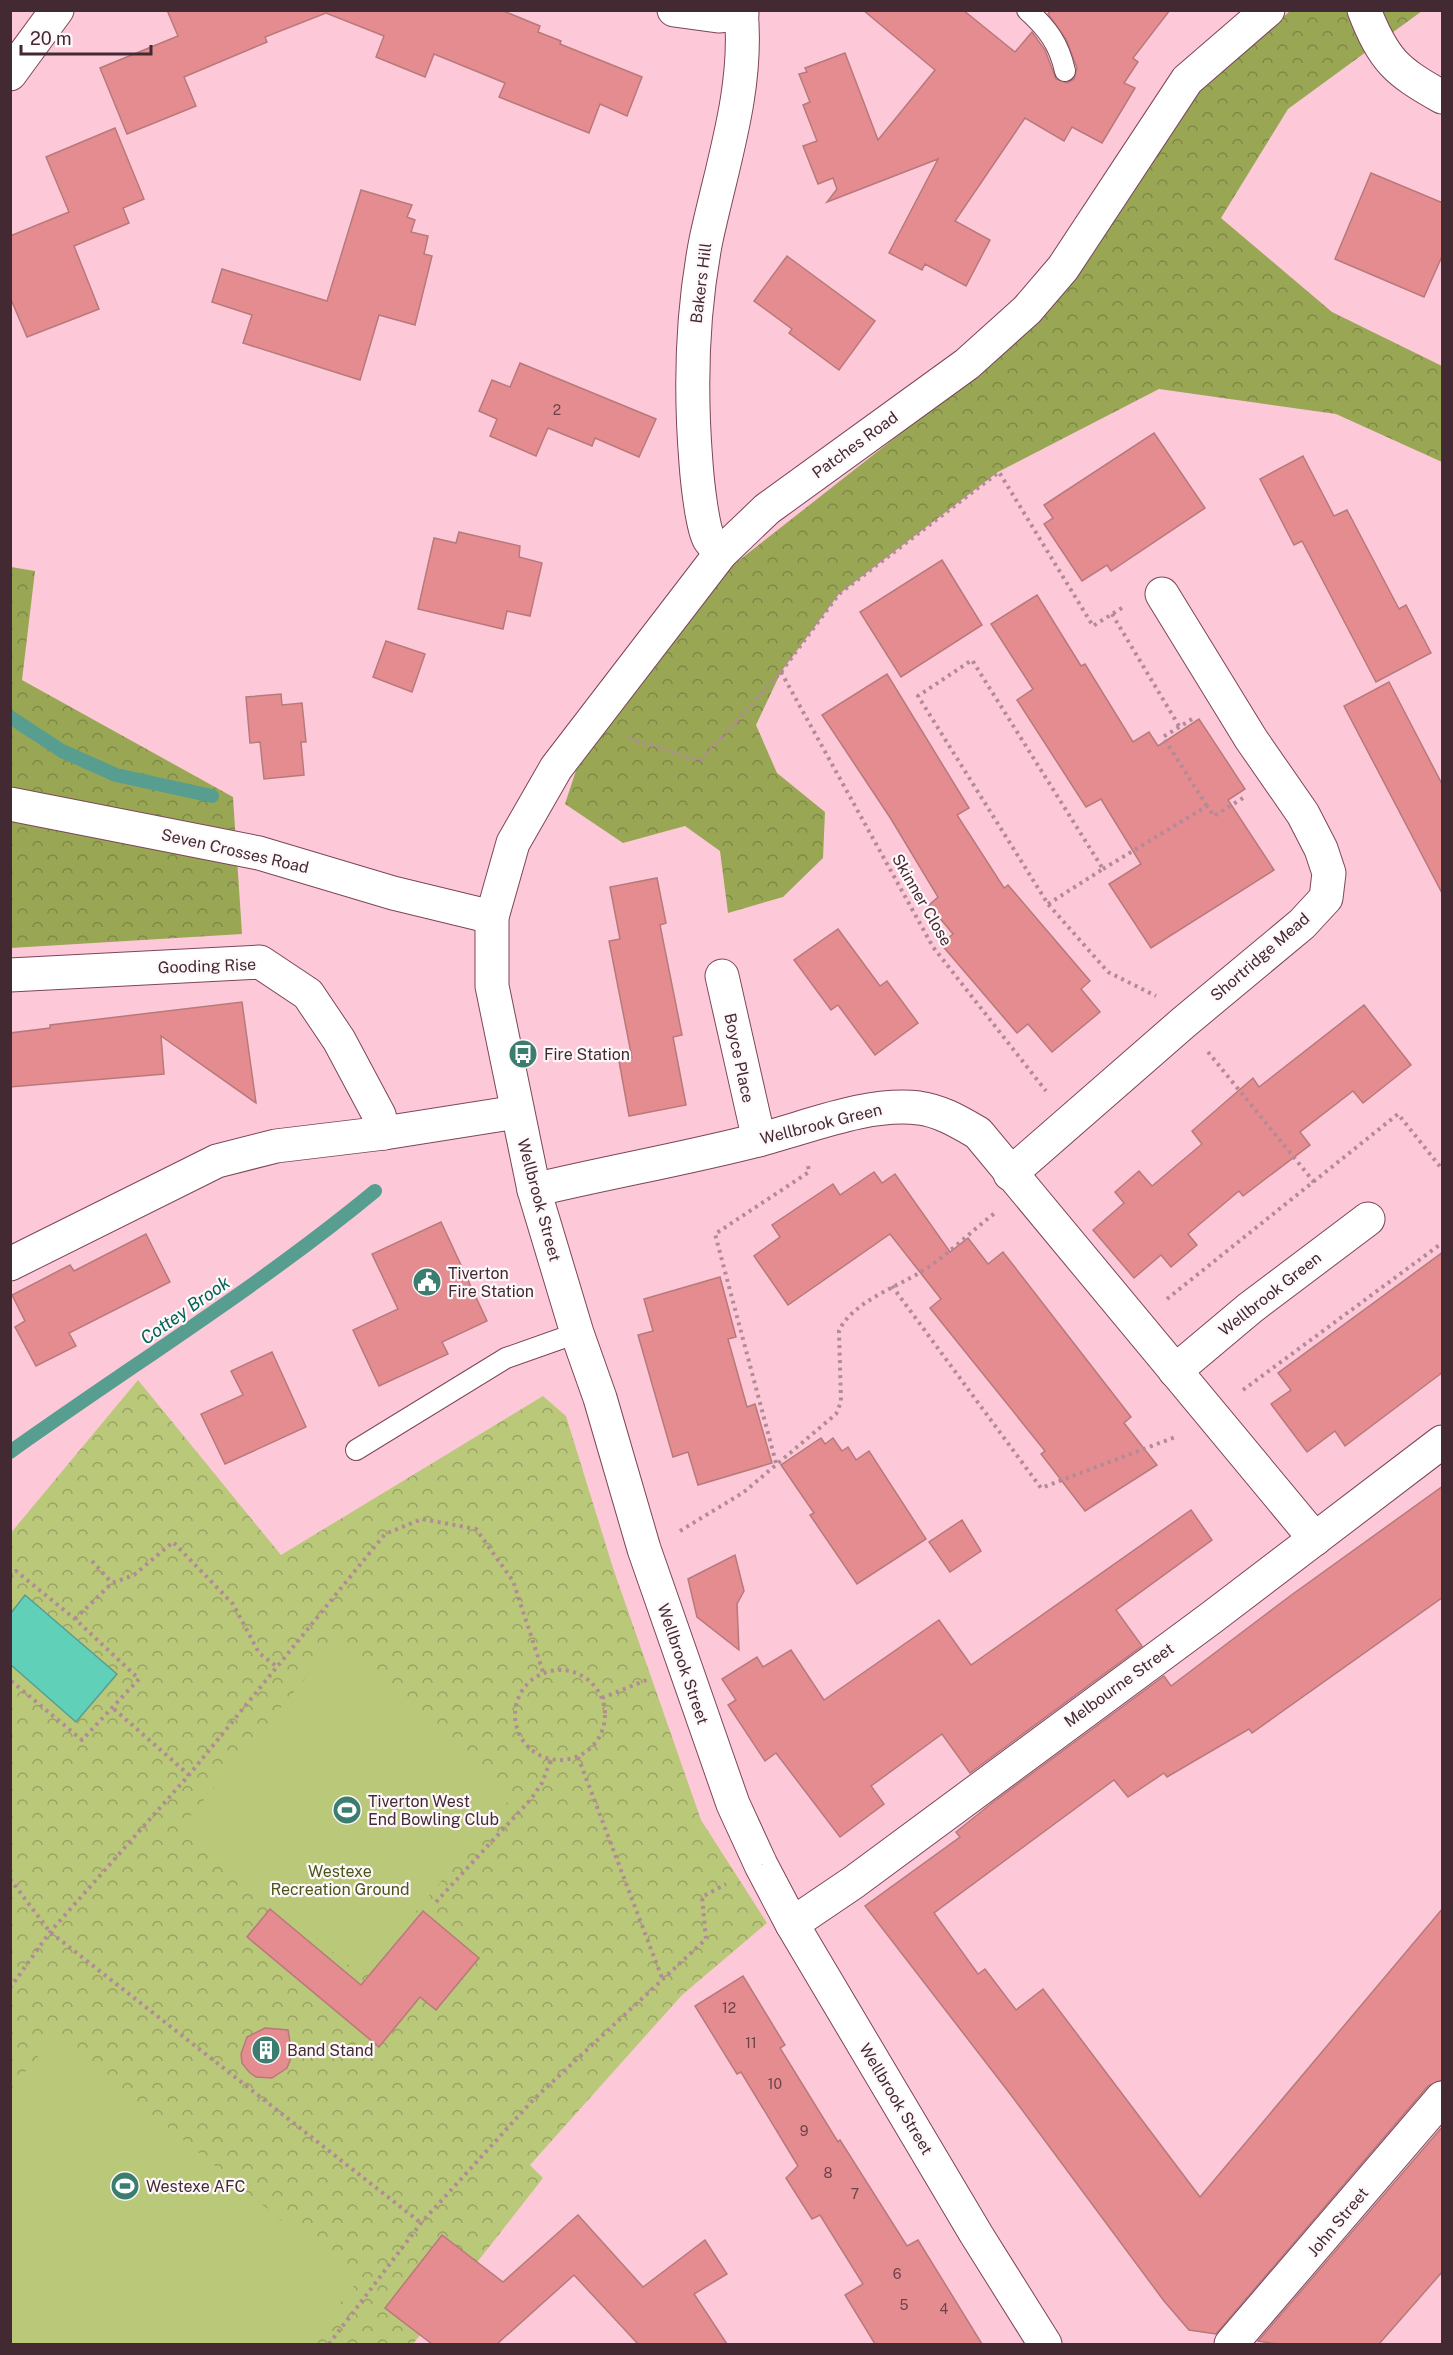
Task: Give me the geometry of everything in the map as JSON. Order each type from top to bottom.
[{"type":"street","points":[[14,59],[57,10]]},
{"type":"street","points":[[674,10],[718,16],[742,12]]},
{"type":"street","name":"Patches Road","points":[[492,917],[513,843],[556,768],[721,553],[767,509],[967,364],[1027,310],[1063,268],[1187,80],[1268,10]]},
{"type":"street","points":[[1364,10],[1377,43],[1404,76],[1443,98]]},
{"type":"street","name":"Bakers Hill","points":[[721,553],[708,538],[697,479],[693,429],[695,322],[706,242],[728,149],[741,72],[742,12]]},
{"type":"street","name":"Shortridge Mead","points":[[1017,1182],[1071,1122],[1183,1023],[1302,924],[1326,898],[1329,873],[1321,849],[1303,814],[1225,698],[1162,594]]},
{"type":"street","name":"Seven Crosses Road","points":[[10,804],[259,853],[393,893],[492,917]]},
{"type":"street","name":"Wellbrook Street","points":[[492,917],[492,986],[534,1190],[577,1333],[600,1398],[644,1549],[733,1804],[760,1865],[792,1924],[970,2224],[1046,2344]]},
{"type":"street","name":"Gooding Rise","points":[[10,975],[260,962],[308,994],[339,1040],[379,1114],[384,1133]]},
{"type":"street","name":"Boyce Place","points":[[722,976],[759,1140]]},
{"type":"street","name":"Wellbrook Green","points":[[534,1190],[891,1108],[920,1108],[945,1114],[978,1133],[1315,1539]]},
{"type":"street","points":[[10,1264],[216,1161],[276,1146],[384,1133],[517,1112]]},
{"type":"street","name":"Wellbrook Green","points":[[1175,1371],[1250,1308],[1368,1219]]},
{"type":"street","name":"Melbourne Street","points":[[792,1924],[863,1875],[1443,1442]]},
{"type":"street","name":"John Street","points":[[1231,2344],[1443,2098]]},
{"type":"lane","points":[[1027,10],[1046,27],[1059,48],[1065,71]]},
{"type":"lane","points":[[356,1450],[506,1358],[577,1333]]},
{"type":"path","points":[[591,725],[700,761],[781,672],[839,594],[999,472],[1093,626],[1152,589],[1162,594]]},
{"type":"path","points":[[1112,614],[1179,726]]},
{"type":"path","points":[[1103,869],[972,660],[918,696],[1048,904],[1108,972],[1153,994],[1183,1023],[1314,1182]]},
{"type":"path","name":"Skinner Close","points":[[781,672],[933,947],[1071,1122]]},
{"type":"path","points":[[1225,698],[1163,736],[1207,806],[1214,816],[1277,777]]},
{"type":"path","points":[[1048,904],[1207,806]]},
{"type":"path","points":[[1136,1324],[1398,1114],[1443,1169]]},
{"type":"path","points":[[776,1463],[715,1234],[809,1172],[799,1128]]},
{"type":"path","points":[[644,1549],[689,1526],[744,1492],[776,1463],[818,1432],[836,1414],[841,1402],[839,1331],[843,1321],[892,1286],[920,1273],[1017,1182]]},
{"type":"path","points":[[892,1286],[1041,1488],[1188,1432],[1443,1243]]},
{"type":"path","points":[[10,1988],[50,1932],[189,1775],[385,1534],[422,1519],[476,1529],[513,1581],[543,1672]]},
{"type":"path","points":[[75,1619],[112,1583],[134,1575],[173,1542],[233,1604],[259,1653],[276,1666]]},
{"type":"path","points":[[92,1561],[112,1583]]},
{"type":"path","points":[[10,1577],[16,1571],[75,1619],[139,1679],[114,1709],[82,1740],[10,1680]]},
{"type":"path","points":[[560,1669],[578,1672],[592,1683],[602,1698],[606,1715],[602,1732],[593,1747],[579,1757],[566,1761],[551,1760],[530,1750],[517,1731],[514,1707],[524,1686],[543,1672],[560,1669]]},
{"type":"path","points":[[602,1698],[651,1679]]},
{"type":"path","points":[[114,1709],[189,1775]]},
{"type":"path","points":[[579,1757],[663,1978]]},
{"type":"path","points":[[436,1902],[531,1799],[542,1783],[551,1760]]},
{"type":"path","points":[[329,2344],[421,2223],[533,2100],[706,1939],[702,1897],[760,1865]]},
{"type":"path","points":[[10,1879],[50,1932],[421,2223]]},
{"type":"green space","points":[[1290,11],[1422,11],[1288,109],[1221,218],[1332,312],[1442,366],[1442,462],[1336,414],[1159,389],[998,472],[839,594],[781,672],[756,725],[777,773],[825,812],[823,858],[783,897],[728,913],[720,851],[685,826],[623,843],[565,804],[591,725],[728,569],[980,371],[1189,101]]},
{"type":"green space","points":[[11,567],[35,571],[22,680],[233,797],[242,934],[11,948]]},
{"type":"green space","name":"Westexe Recreation Ground","points":[[138,1380],[281,1555],[543,1396],[566,1416],[613,1568],[701,1820],[767,1923],[682,1995],[530,2165],[543,2178],[413,2344],[11,2344],[10,1534]]},
{"type":"green space","name":"Tiverton West End Bowling Club","points":[[333,1645],[513,1795],[362,1976],[182,1826]]},
{"type":"green space","name":"Westexe AFC","points":[[55,2035],[357,2282],[307,2344],[11,2344],[11,2090]]},
{"type":"shaded area","points":[[25,1595],[117,1674],[76,1722],[11,1665],[11,1613]]},
{"type":"building","points":[[167,10],[501,10],[540,26],[538,32],[561,41],[560,44],[642,77],[627,116],[600,104],[589,133],[499,97],[505,83],[434,54],[425,77],[376,57],[384,36],[326,13],[265,37],[267,42],[184,77],[196,106],[127,134],[100,68],[178,36]]},
{"type":"building","points":[[863,10],[963,10],[1015,52],[1032,32],[1045,50],[1056,79],[1067,83],[1074,79],[1077,68],[1066,39],[1048,14],[1051,10],[1170,10],[1133,58],[1138,62],[1124,83],[1135,88],[1102,143],[1072,127],[1064,141],[1025,118],[955,221],[990,240],[966,286],[925,264],[922,270],[889,253],[938,159],[827,202],[837,189],[833,178],[818,184],[803,146],[817,141],[803,105],[810,102],[799,74],[807,72],[805,68],[845,53],[878,140],[935,70]]},
{"type":"building","points":[[115,128],[144,199],[123,208],[129,223],[74,246],[99,309],[27,337],[10,297],[10,236],[69,212],[46,157]]},
{"type":"building","points":[[1371,173],[1443,203],[1443,254],[1424,297],[1335,259]]},
{"type":"building","points":[[361,190],[412,205],[407,217],[415,220],[411,232],[428,236],[424,254],[432,256],[415,325],[379,315],[360,380],[243,343],[252,315],[212,302],[222,269],[327,301]]},
{"type":"building","points":[[787,256],[875,321],[839,370],[789,333],[792,329],[754,301]]},
{"type":"building","points":[[520,363],[656,419],[639,457],[595,438],[592,446],[548,428],[536,456],[490,436],[497,419],[479,411],[492,380],[510,387]]},
{"type":"building","points":[[1154,433],[1205,508],[1111,571],[1107,565],[1082,581],[1044,524],[1053,518],[1044,505]]},
{"type":"building","points":[[1303,456],[1334,516],[1347,510],[1399,609],[1406,605],[1431,653],[1376,682],[1302,541],[1294,545],[1260,479]]},
{"type":"building","points":[[459,532],[520,546],[519,557],[542,563],[530,616],[507,611],[503,629],[418,609],[434,538],[456,543]]},
{"type":"building","points":[[942,560],[982,625],[901,677],[860,612]]},
{"type":"building","points":[[1037,595],[1081,666],[1085,664],[1133,742],[1149,732],[1158,746],[1199,719],[1245,789],[1228,800],[1274,870],[1151,948],[1109,884],[1141,864],[1101,799],[1086,807],[1017,700],[1033,689],[991,624]]},
{"type":"building","points":[[386,641],[425,654],[412,692],[373,677]]},
{"type":"building","points":[[887,674],[969,808],[957,815],[1004,888],[1008,885],[1090,981],[1081,989],[1100,1012],[1052,1052],[1028,1024],[1017,1033],[941,944],[953,934],[929,905],[938,897],[891,819],[822,715]]},
{"type":"building","points":[[1389,682],[1443,786],[1443,895],[1344,706]]},
{"type":"building","points":[[281,694],[282,705],[302,703],[306,742],[301,742],[304,775],[264,779],[260,742],[250,743],[246,697]]},
{"type":"building","points":[[657,878],[666,923],[660,925],[682,1035],[673,1037],[686,1105],[629,1116],[619,1061],[632,1058],[609,941],[620,939],[610,887]]},
{"type":"building","points":[[838,929],[880,986],[887,981],[918,1023],[875,1055],[838,1005],[831,1010],[794,960]]},
{"type":"building","points":[[242,1002],[256,1103],[161,1036],[164,1074],[10,1087],[10,1033],[50,1028],[50,1025]]},
{"type":"building","points":[[1364,1005],[1411,1065],[1363,1103],[1353,1091],[1300,1132],[1310,1145],[1243,1196],[1239,1191],[1188,1234],[1197,1245],[1171,1267],[1161,1255],[1134,1278],[1093,1230],[1124,1203],[1115,1192],[1139,1171],[1152,1186],[1202,1144],[1192,1131],[1253,1078],[1259,1087]]},
{"type":"building","points":[[874,1172],[882,1183],[895,1174],[950,1252],[968,1238],[988,1264],[1003,1252],[1131,1417],[1124,1423],[1157,1465],[1085,1511],[1041,1454],[1045,1451],[930,1308],[941,1299],[890,1234],[788,1305],[754,1256],[780,1237],[772,1225],[833,1184],[840,1195]]},
{"type":"building","name":"Tiverton Fire Station","points":[[441,1222],[487,1321],[442,1342],[448,1354],[379,1386],[353,1330],[398,1309],[372,1254]]},
{"type":"building","points":[[146,1234],[170,1282],[69,1333],[76,1346],[36,1366],[15,1327],[25,1321],[12,1295],[70,1265],[74,1271]]},
{"type":"building","points":[[1443,1252],[1443,1372],[1345,1446],[1335,1431],[1307,1452],[1271,1404],[1291,1390],[1278,1373]]},
{"type":"building","points":[[720,1277],[736,1337],[728,1339],[747,1407],[755,1404],[772,1463],[698,1485],[688,1452],[673,1457],[638,1335],[653,1331],[644,1299]]},
{"type":"building","points":[[272,1352],[306,1427],[225,1464],[201,1414],[243,1395],[231,1371]]},
{"type":"building","points":[[821,1438],[825,1444],[833,1438],[842,1451],[848,1447],[856,1460],[869,1451],[926,1539],[857,1584],[810,1515],[814,1513],[781,1465]]},
{"type":"building","points":[[1443,1486],[1443,1597],[1252,1733],[1249,1729],[1167,1777],[1164,1773],[1128,1797],[1114,1780],[934,1913],[978,1974],[985,1969],[1016,2010],[1043,1989],[1200,2197],[1443,1908],[1443,2080],[1428,2086],[1216,2334],[1189,2330],[1164,2301],[1011,2095],[865,1906],[960,1837],[956,1832],[992,1803],[1164,1676],[1171,1686],[1290,1596]]},
{"type":"building","points":[[1191,1510],[1212,1540],[1116,1610],[1142,1646],[970,1773],[942,1734],[871,1786],[884,1804],[840,1837],[776,1753],[765,1761],[728,1705],[736,1700],[722,1679],[757,1657],[763,1667],[791,1650],[824,1700],[939,1620],[971,1665]]},
{"type":"building","points":[[962,1520],[981,1551],[950,1572],[929,1542]]},
{"type":"building","points":[[735,1555],[744,1591],[737,1604],[739,1650],[697,1617],[688,1579]]},
{"type":"building","points":[[270,1909],[361,1985],[423,1911],[479,1958],[436,2010],[420,1997],[379,2047],[247,1937]]},
{"type":"building","points":[[743,1976],[785,2045],[780,2048],[838,2142],[840,2140],[907,2246],[918,2240],[982,2344],[875,2344],[845,2295],[863,2284],[820,2215],[812,2219],[786,2178],[798,2166],[741,2072],[737,2074],[695,2006]]},
{"type":"building","name":"Band Stand","points":[[265,2028],[288,2030],[292,2055],[287,2068],[272,2078],[256,2077],[242,2063],[241,2054],[247,2037]]},
{"type":"building","points":[[1443,2126],[1443,2271],[1379,2344],[1277,2344],[1258,2341]]},
{"type":"building","points":[[578,2215],[643,2287],[705,2240],[727,2274],[694,2294],[727,2344],[638,2344],[574,2275],[497,2344],[432,2344],[385,2308],[442,2235],[503,2282]]},
{"type":"waterway","name":"Cottey Brook","points":[[10,717],[62,751],[116,775],[212,796]]},
{"type":"waterway","name":"Cottey Brook","points":[[10,1452],[287,1260],[375,1191]]},
{"type":"place","name":"Fire Station","points":[[523,1054]]},
{"type":"place","name":"Tiverton Fire Station","points":[[427,1282]]},
{"type":"place","name":"Tiverton West End Bowling Club","points":[[347,1810]]},
{"type":"place","name":"Band Stand","points":[[266,2050]]},
{"type":"place","name":"Westexe AFC","points":[[125,2186]]}]
